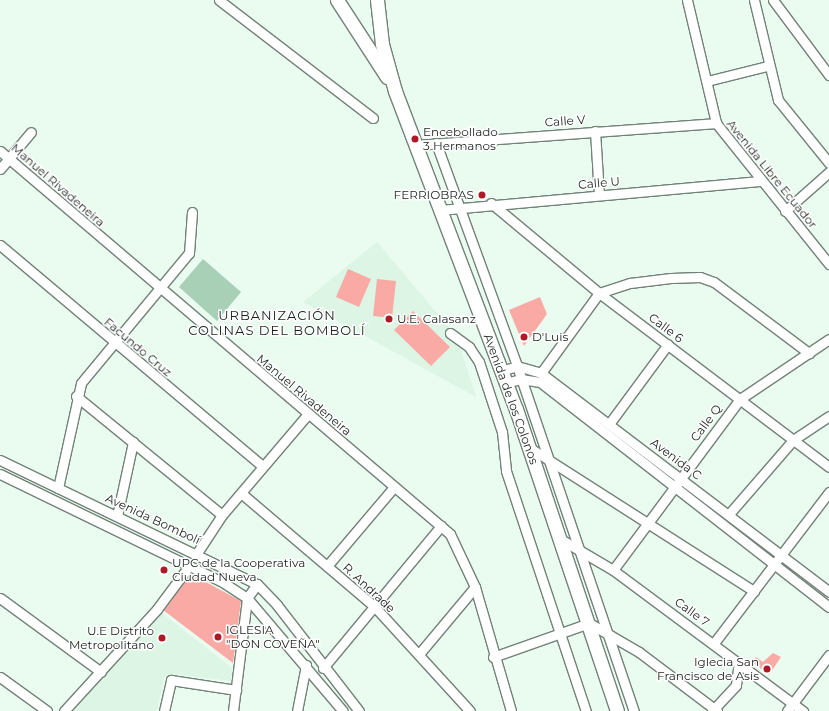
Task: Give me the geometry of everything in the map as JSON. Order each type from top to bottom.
[{"type":"highway","name":"Avenida de los Colonos","points":[[337,0],[395,91]]},
{"type":"highway","name":"Avenida de los Colonos","points":[[377,0],[382,44],[395,91],[417,145],[530,448],[562,540],[617,711]]},
{"type":"street","points":[[219,0],[373,118]]},
{"type":"street","name":"Avenida Libre Ecuador","points":[[687,0],[716,123],[760,181],[829,264]]},
{"type":"street","points":[[754,0],[767,66],[778,100],[829,163]]},
{"type":"street","points":[[773,0],[829,75]]},
{"type":"street","points":[[707,81],[767,66]]},
{"type":"street","name":"Calle V","points":[[417,145],[716,123]]},
{"type":"street","points":[[595,131],[598,195]]},
{"type":"street","points":[[0,169],[31,132]]},
{"type":"street","points":[[436,143],[518,366],[521,379],[634,711]]},
{"type":"street","name":"Manuel Rivadeneira","points":[[0,151],[161,290],[441,526],[458,545],[475,587],[493,657],[512,711]]},
{"type":"street","points":[[785,211],[829,172]]},
{"type":"street","name":"Calle U","points":[[440,210],[492,203],[760,181]]},
{"type":"street","name":"Calle 6","points":[[492,203],[598,293],[668,344],[829,467]]},
{"type":"street","points":[[58,488],[76,396],[83,380],[113,343],[161,290],[191,249],[192,212]]},
{"type":"street","name":"Facundo Cruz","points":[[0,245],[113,343],[262,466]]},
{"type":"street","points":[[541,373],[598,293],[638,282],[707,278],[809,353]]},
{"type":"street","points":[[450,333],[469,347],[479,362],[502,432],[506,471],[586,711]]},
{"type":"street","name":"Calle Q","points":[[613,570],[645,522],[740,399],[829,339]]},
{"type":"street","points":[[609,424],[668,344]]},
{"type":"street","points":[[503,377],[518,366]]},
{"type":"street","name":"Avenida C","points":[[518,366],[541,373],[680,476],[829,592]]},
{"type":"street","name":"Avenida C","points":[[503,377],[540,382],[829,607]]},
{"type":"street","points":[[76,396],[222,515]]},
{"type":"street","points":[[197,553],[222,515],[262,466],[308,414]]},
{"type":"street","points":[[729,514],[793,440],[829,416]]},
{"type":"street","points":[[117,516],[133,442]]},
{"type":"street","points":[[530,448],[754,591]]},
{"type":"street","name":"Avenida Bombolí","points":[[0,460],[197,553],[257,584],[277,605],[323,668],[359,711]]},
{"type":"street","points":[[0,474],[189,566],[247,598],[306,665],[343,711]]},
{"type":"street","points":[[327,566],[394,487]]},
{"type":"street","points":[[714,643],[829,492]]},
{"type":"street","name":"R. Andrade","points":[[241,493],[374,606],[470,711]]},
{"type":"street","points":[[323,668],[441,526]]},
{"type":"street","name":"Calle 7","points":[[562,540],[613,570],[714,643],[803,711]]},
{"type":"street","points":[[64,711],[102,672],[189,566]]},
{"type":"street","points":[[233,711],[247,598],[257,584]]},
{"type":"street","points":[[419,654],[475,587]]},
{"type":"street","points":[[0,598],[102,672]]},
{"type":"street","points":[[493,657],[589,623],[606,631],[715,710],[736,685],[753,673]]},
{"type":"street","points":[[787,711],[829,655]]},
{"type":"street","points":[[736,685],[739,662]]},
{"type":"street","points":[[297,711],[306,665]]},
{"type":"street","points":[[1,680],[48,711]]},
{"type":"street","points":[[164,711],[171,680],[236,690]]},
{"type":"shaded area","name":"U.E. Calasanz","points":[[377,242],[457,337],[476,397],[303,302]]},
{"type":"shaded area","points":[[203,259],[241,292],[217,321],[179,287]]},
{"type":"shaded area","name":"U.E Distrito Metropolitano","points":[[157,609],[232,668],[231,681],[173,674],[164,677],[157,711],[64,711]]},
{"type":"building","points":[[348,269],[371,279],[359,307],[336,297]]},
{"type":"building","points":[[377,279],[396,281],[392,318],[373,316]]},
{"type":"building","points":[[540,297],[547,314],[524,346],[509,310]]},
{"type":"building","points":[[413,311],[450,347],[431,366],[394,330]]},
{"type":"building","name":"IGLESIA \"DON COVEÑA\"","points":[[191,574],[241,601],[233,663],[163,610]]},
{"type":"building","name":"Iglecia San Francisco de Asis","points":[[773,653],[781,657],[769,675],[752,662],[756,657],[763,662]]},
{"type":"place","name":"Encebollado 3 Hermanos","points":[[415,139]]},
{"type":"place","name":"FERRIOBRAS","points":[[482,195]]},
{"type":"place","name":"U.E. Calasanz","points":[[389,319]]},
{"type":"place","name":"D'Luis","points":[[524,337]]},
{"type":"place","name":"UPC de la Cooperativa Ciudad Nueva","points":[[164,570]]},
{"type":"place","name":"IGLESIA \"DON COVEÑA\"","points":[[218,637]]},
{"type":"place","name":"U.E Distrito Metropolitano","points":[[162,638]]},
{"type":"place","name":"Iglecia San Francisco de Asis","points":[[767,669]]},
{"type":"district","name":"URBANIZACIÓN COLINAS DEL BOMBOLÍ","points":[[277,324]]}]
